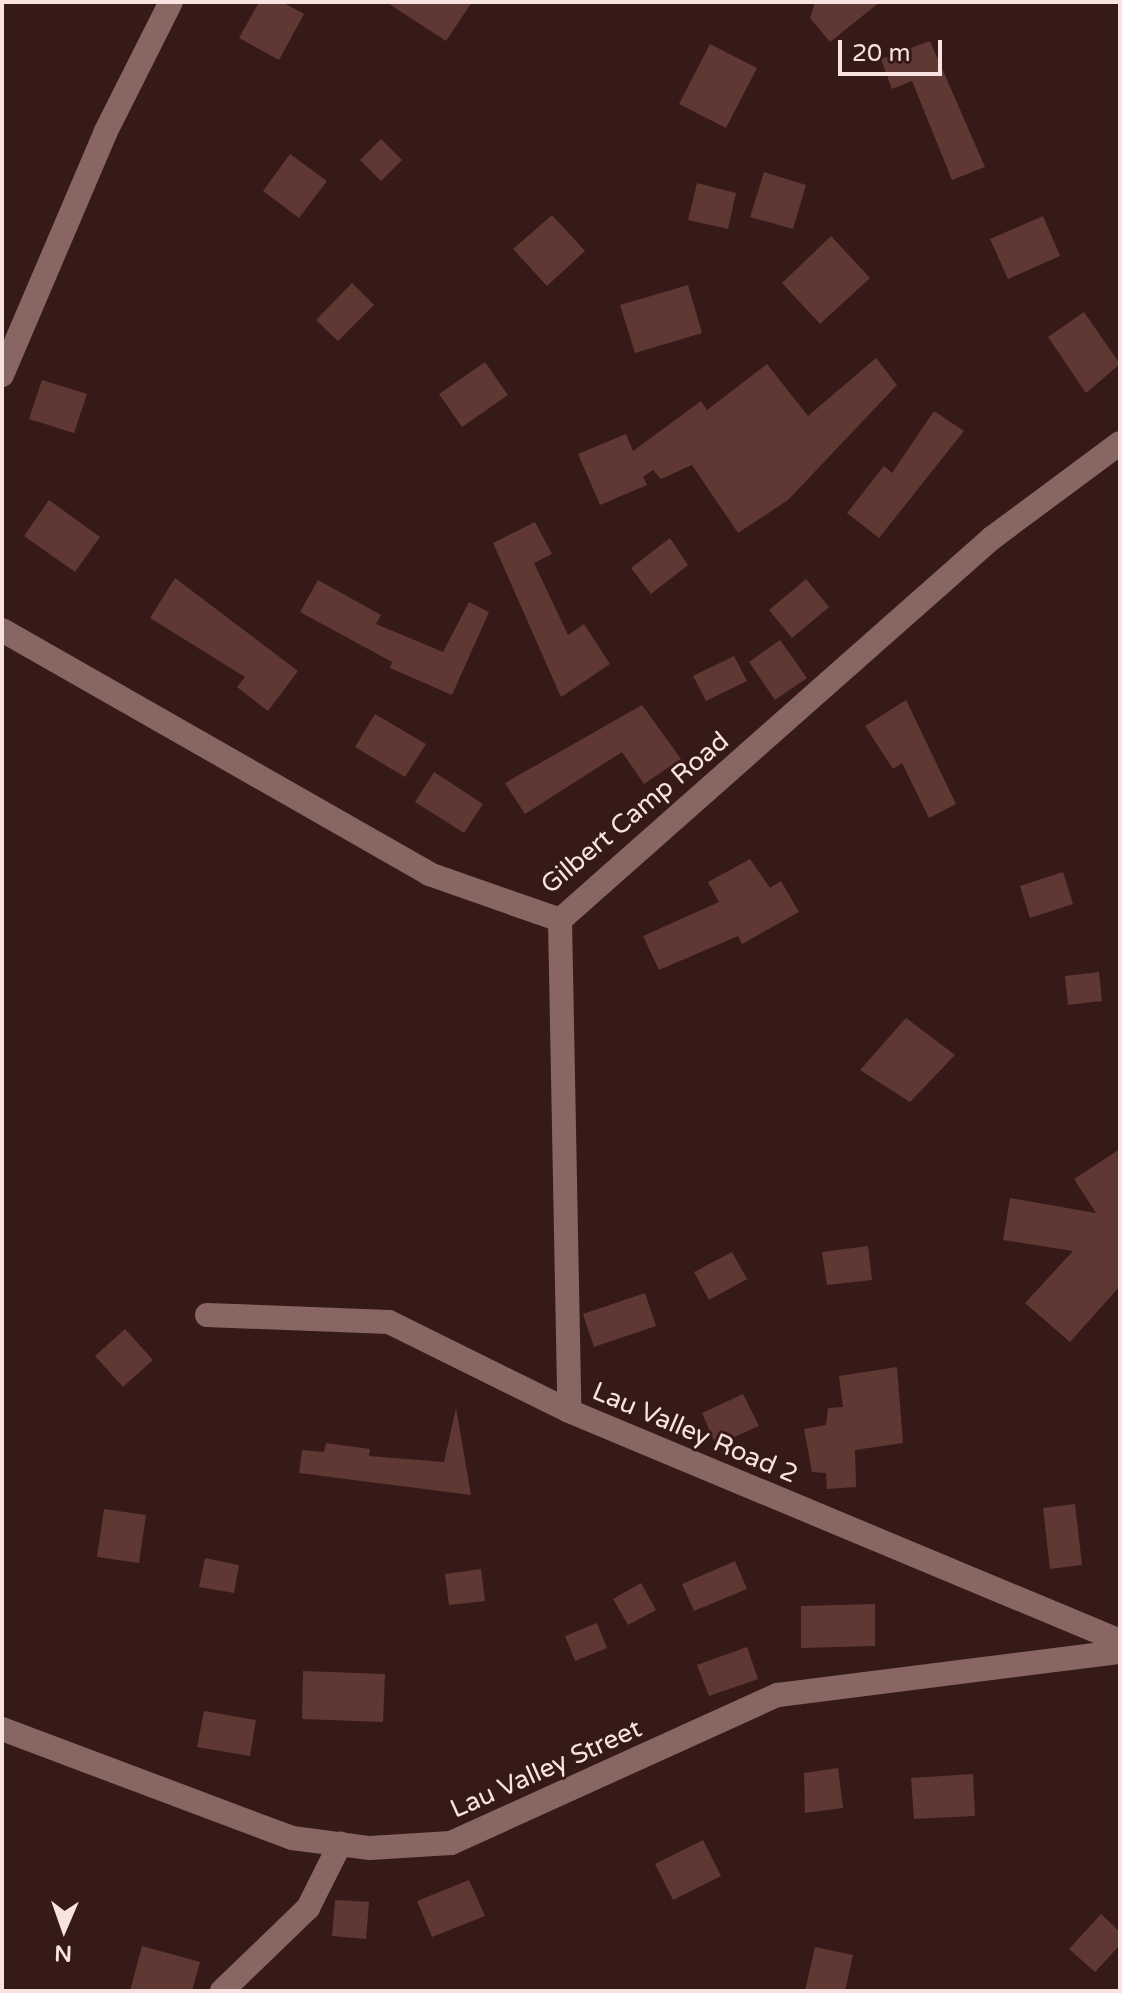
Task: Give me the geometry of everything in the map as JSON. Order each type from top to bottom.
[{"type":"street","points":[[2,375],[105,133],[171,2]]},
{"type":"street","name":"Gilbert Camp Road","points":[[2,630],[429,874],[560,920],[992,538],[1120,443]]},
{"type":"street","name":"Lau Valley Road 2","points":[[560,920],[569,1411],[1120,1641]]},
{"type":"street","points":[[207,1315],[389,1322],[569,1411]]},
{"type":"street","name":"Lau Valley Street","points":[[2,1729],[292,1838],[340,1844],[451,1843],[778,1695],[1120,1652]]},
{"type":"street","points":[[222,1991],[308,1908],[340,1844]]},
{"type":"building","points":[[259,2],[282,2],[304,14],[279,60],[239,38]]},
{"type":"building","points":[[386,2],[472,2],[446,41]]},
{"type":"building","points":[[815,2],[880,2],[830,42],[810,18]]},
{"type":"building","points":[[930,41],[985,167],[952,180],[912,81],[892,89],[881,59]]},
{"type":"building","points":[[710,44],[757,68],[726,128],[679,104]]},
{"type":"building","points":[[381,139],[402,160],[381,181],[360,160]]},
{"type":"building","points":[[290,154],[327,181],[299,218],[263,191]]},
{"type":"building","points":[[764,172],[806,185],[793,229],[750,217]]},
{"type":"building","points":[[697,183],[736,193],[728,229],[688,220]]},
{"type":"building","points":[[552,215],[585,251],[547,286],[513,249]]},
{"type":"building","points":[[1043,216],[1060,256],[1008,279],[990,239]]},
{"type":"building","points":[[831,236],[870,278],[820,324],[782,283]]},
{"type":"building","points":[[352,283],[374,305],[338,341],[316,320]]},
{"type":"building","points":[[688,285],[702,333],[635,353],[620,305]]},
{"type":"building","points":[[1084,312],[1120,364],[1086,393],[1048,337]]},
{"type":"building","points":[[876,358],[897,385],[788,500],[738,533],[692,465],[661,479],[653,470],[643,477],[647,485],[600,505],[578,454],[626,434],[633,451],[701,401],[707,410],[767,364],[808,416]]},
{"type":"building","points":[[485,362],[508,395],[462,427],[439,394]]},
{"type":"building","points":[[42,380],[87,394],[74,433],[29,419]]},
{"type":"building","points":[[934,411],[964,431],[879,538],[847,513],[884,466],[892,473]]},
{"type":"building","points":[[49,500],[100,537],[75,572],[24,536]]},
{"type":"building","points":[[535,522],[552,554],[534,563],[568,635],[584,624],[610,664],[561,697],[493,543]]},
{"type":"building","points":[[670,538],[688,565],[651,594],[631,568]]},
{"type":"building","points":[[175,578],[298,671],[268,711],[237,687],[245,677],[150,618]]},
{"type":"building","points":[[806,579],[829,607],[792,638],[769,610]]},
{"type":"building","points":[[318,580],[381,615],[376,624],[443,652],[469,602],[489,612],[452,695],[390,668],[392,662],[300,612]]},
{"type":"building","points":[[780,640],[807,678],[775,700],[749,662]]},
{"type":"building","points":[[734,656],[747,681],[706,701],[693,676]]},
{"type":"building","points":[[906,700],[956,804],[929,818],[902,763],[893,769],[865,726]]},
{"type":"building","points":[[642,705],[681,759],[644,784],[622,752],[525,814],[505,783]]},
{"type":"building","points":[[375,714],[426,744],[405,777],[355,747]]},
{"type":"building","points":[[434,772],[483,804],[464,833],[415,802]]},
{"type":"building","points":[[750,859],[770,888],[781,881],[799,912],[742,944],[738,936],[659,970],[643,936],[719,902],[708,882]]},
{"type":"building","points":[[1063,872],[1073,904],[1030,918],[1020,886]]},
{"type":"building","points":[[1099,972],[1102,1001],[1068,1005],[1065,976]]},
{"type":"building","points":[[906,1018],[955,1055],[910,1102],[860,1070]]},
{"type":"building","points":[[1120,1149],[1120,1286],[1070,1342],[1025,1303],[1073,1251],[1003,1240],[1010,1198],[1096,1213],[1074,1179]]},
{"type":"building","points":[[868,1246],[872,1280],[827,1285],[822,1252]]},
{"type":"building","points":[[732,1252],[747,1279],[709,1300],[694,1272]]},
{"type":"building","points":[[645,1293],[656,1326],[594,1347],[583,1314]]},
{"type":"building","points":[[125,1329],[153,1360],[123,1387],[95,1356]]},
{"type":"building","points":[[897,1367],[903,1443],[855,1450],[856,1487],[827,1489],[826,1473],[812,1472],[804,1429],[826,1425],[828,1408],[843,1407],[839,1376]]},
{"type":"building","points":[[743,1394],[759,1426],[716,1445],[702,1413]]},
{"type":"building","points":[[456,1408],[471,1495],[299,1473],[302,1450],[324,1452],[326,1443],[370,1449],[369,1456],[444,1462]]},
{"type":"building","points":[[1075,1504],[1082,1565],[1050,1569],[1043,1508]]},
{"type":"building","points":[[104,1509],[146,1515],[139,1563],[97,1557]]},
{"type":"building","points":[[205,1558],[239,1565],[234,1593],[199,1587]]},
{"type":"building","points":[[735,1561],[747,1589],[694,1611],[682,1584]]},
{"type":"building","points":[[481,1569],[485,1601],[449,1605],[445,1574]]},
{"type":"building","points":[[641,1583],[656,1610],[628,1625],[613,1599]]},
{"type":"building","points":[[875,1604],[875,1646],[801,1648],[801,1606]]},
{"type":"building","points":[[597,1623],[607,1648],[575,1661],[565,1636]]},
{"type":"building","points":[[747,1647],[758,1679],[709,1696],[697,1665]]},
{"type":"building","points":[[303,1671],[385,1674],[383,1722],[302,1719]]},
{"type":"building","points":[[204,1711],[256,1720],[250,1756],[197,1747]]},
{"type":"building","points":[[838,1768],[843,1808],[805,1813],[804,1773]]},
{"type":"building","points":[[973,1774],[975,1816],[914,1819],[911,1778]]},
{"type":"building","points":[[703,1840],[721,1876],[673,1900],[655,1864]]},
{"type":"building","points":[[469,1880],[485,1916],[432,1937],[417,1901]]},
{"type":"building","points":[[335,1900],[369,1902],[366,1939],[332,1936]]},
{"type":"building","points":[[1101,1914],[1120,1932],[1120,1945],[1095,1972],[1069,1949]]},
{"type":"building","points":[[142,1946],[200,1962],[192,1991],[130,1991]]},
{"type":"building","points":[[815,1947],[853,1955],[845,1991],[805,1991]]}]
